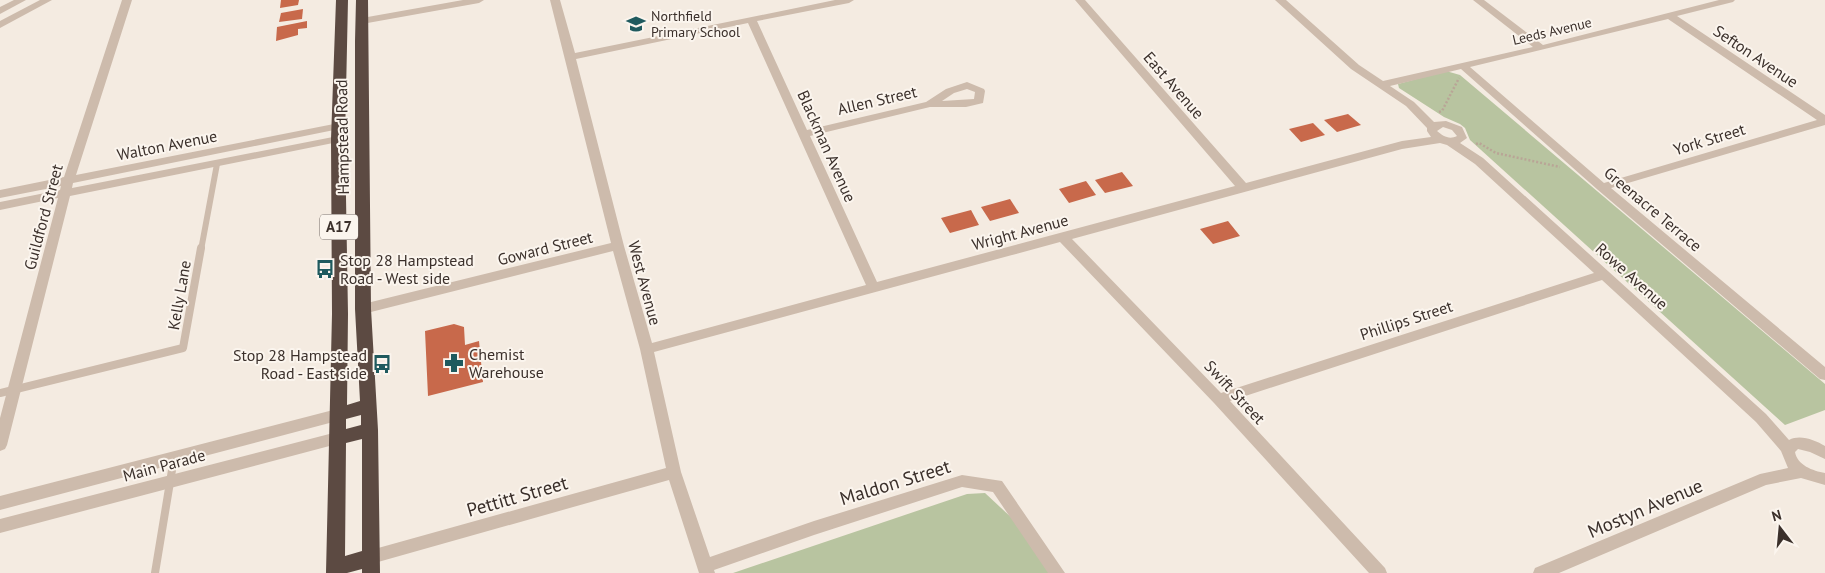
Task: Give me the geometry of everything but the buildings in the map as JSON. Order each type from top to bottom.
[{"type":"highway","name":"Hampstead Road","points":[[335,570],[340,314],[339,132],[342,0]]},
{"type":"highway","name":"Hampstead Road","points":[[362,0],[363,309],[370,430],[371,565]]},
{"type":"highway","points":[[342,24],[362,21]]},
{"type":"highway","points":[[339,132],[362,128]]},
{"type":"highway","points":[[340,314],[363,309]]},
{"type":"highway","points":[[337,415],[368,406]]},
{"type":"highway","points":[[337,438],[370,430]]},
{"type":"highway","points":[[335,570],[371,565]]},
{"type":"street","points":[[0,11],[21,0]]},
{"type":"street","points":[[0,25],[47,0]]},
{"type":"street","name":"Guildford Street","points":[[0,445],[68,181],[127,0]]},
{"type":"street","points":[[362,21],[479,0]]},
{"type":"street","name":"West Avenue","points":[[555,0],[618,246],[647,350],[674,472],[706,569]]},
{"type":"street","points":[[571,57],[850,0]]},
{"type":"street","name":"East Avenue","points":[[1080,0],[1244,189]]},
{"type":"street","points":[[1280,0],[1355,67],[1410,104],[1436,127]]},
{"type":"street","points":[[1478,0],[1541,48]]},
{"type":"street","name":"Leeds Avenue","points":[[1381,86],[1394,81],[1462,71],[1541,48],[1730,0]]},
{"type":"street","name":"Sefton Avenue","points":[[1670,16],[1825,121]]},
{"type":"street","name":"Blackman Avenue","points":[[751,19],[873,288]]},
{"type":"street","name":"Greenacre Terrace","points":[[1462,71],[1825,374]]},
{"type":"street","name":"Allen Street","points":[[804,134],[930,104]]},
{"type":"street","name":"York Street","points":[[1602,187],[1825,121]]},
{"type":"street","name":"Wright Avenue","points":[[1402,145],[1436,127]]},
{"type":"street","name":"Rowe Avenue","points":[[1436,127],[1458,128],[1462,138],[1480,161],[1761,418],[1802,472]]},
{"type":"street","name":"Rowe Avenue","points":[[1436,127],[1445,140],[1480,161]]},
{"type":"street","name":"Walton Avenue","points":[[0,194],[339,132]]},
{"type":"street","name":"Walton Avenue","points":[[0,206],[217,164],[339,132]]},
{"type":"street","name":"Wright Avenue","points":[[647,350],[1402,145],[1445,140],[1457,141],[1462,138]]},
{"type":"street","name":"Swift Street","points":[[1063,237],[1218,399],[1379,573]]},
{"type":"street","name":"Goward Street","points":[[363,309],[618,246]]},
{"type":"street","name":"Phillips Street","points":[[1218,399],[1604,275]]},
{"type":"street","name":"Main Parade","points":[[0,503],[337,415]]},
{"type":"street","name":"Rowe Avenue","points":[[1761,418],[1803,444],[1823,450]]},
{"type":"street","name":"Main Parade","points":[[0,526],[337,438]]},
{"type":"street","points":[[1789,454],[1796,444],[1803,444]]},
{"type":"street","name":"Mostyn Avenue","points":[[1765,479],[1789,454]]},
{"type":"street","name":"Pettitt Street","points":[[371,565],[674,472]]},
{"type":"street","points":[[1802,472],[1824,480]]},
{"type":"street","name":"Mostyn Avenue","points":[[1541,573],[1765,479],[1802,472]]},
{"type":"street","name":"Maldon Street","points":[[706,569],[814,528],[962,482],[997,486],[1058,573]]},
{"type":"lane","name":"Kelly Lane","points":[[14,390],[183,348],[217,164]]},
{"type":"lane","points":[[0,394],[14,390]]},
{"type":"lane","points":[[155,573],[174,458]]},
{"type":"path","points":[[1436,113],[1442,111],[1462,71]]},
{"type":"path","points":[[1473,144],[1479,143],[1496,153],[1562,168],[1568,166]]},
{"type":"green space","points":[[1446,71],[1460,75],[1825,384],[1825,410],[1785,425],[1470,140],[1465,128],[1399,88],[1398,84]]},
{"type":"green space","points":[[985,493],[1014,520],[1050,573],[733,573],[967,494]]},
{"type":"place","name":"Northfield Primary School","points":[[636,24]]},
{"type":"place","name":"Stop 28 Hampstead Road - West side","points":[[325,269]]},
{"type":"place","name":"Chemist Warehouse","points":[[454,363]]},
{"type":"place","name":"Stop 28 Hampstead Road - East side","points":[[382,364]]}]
